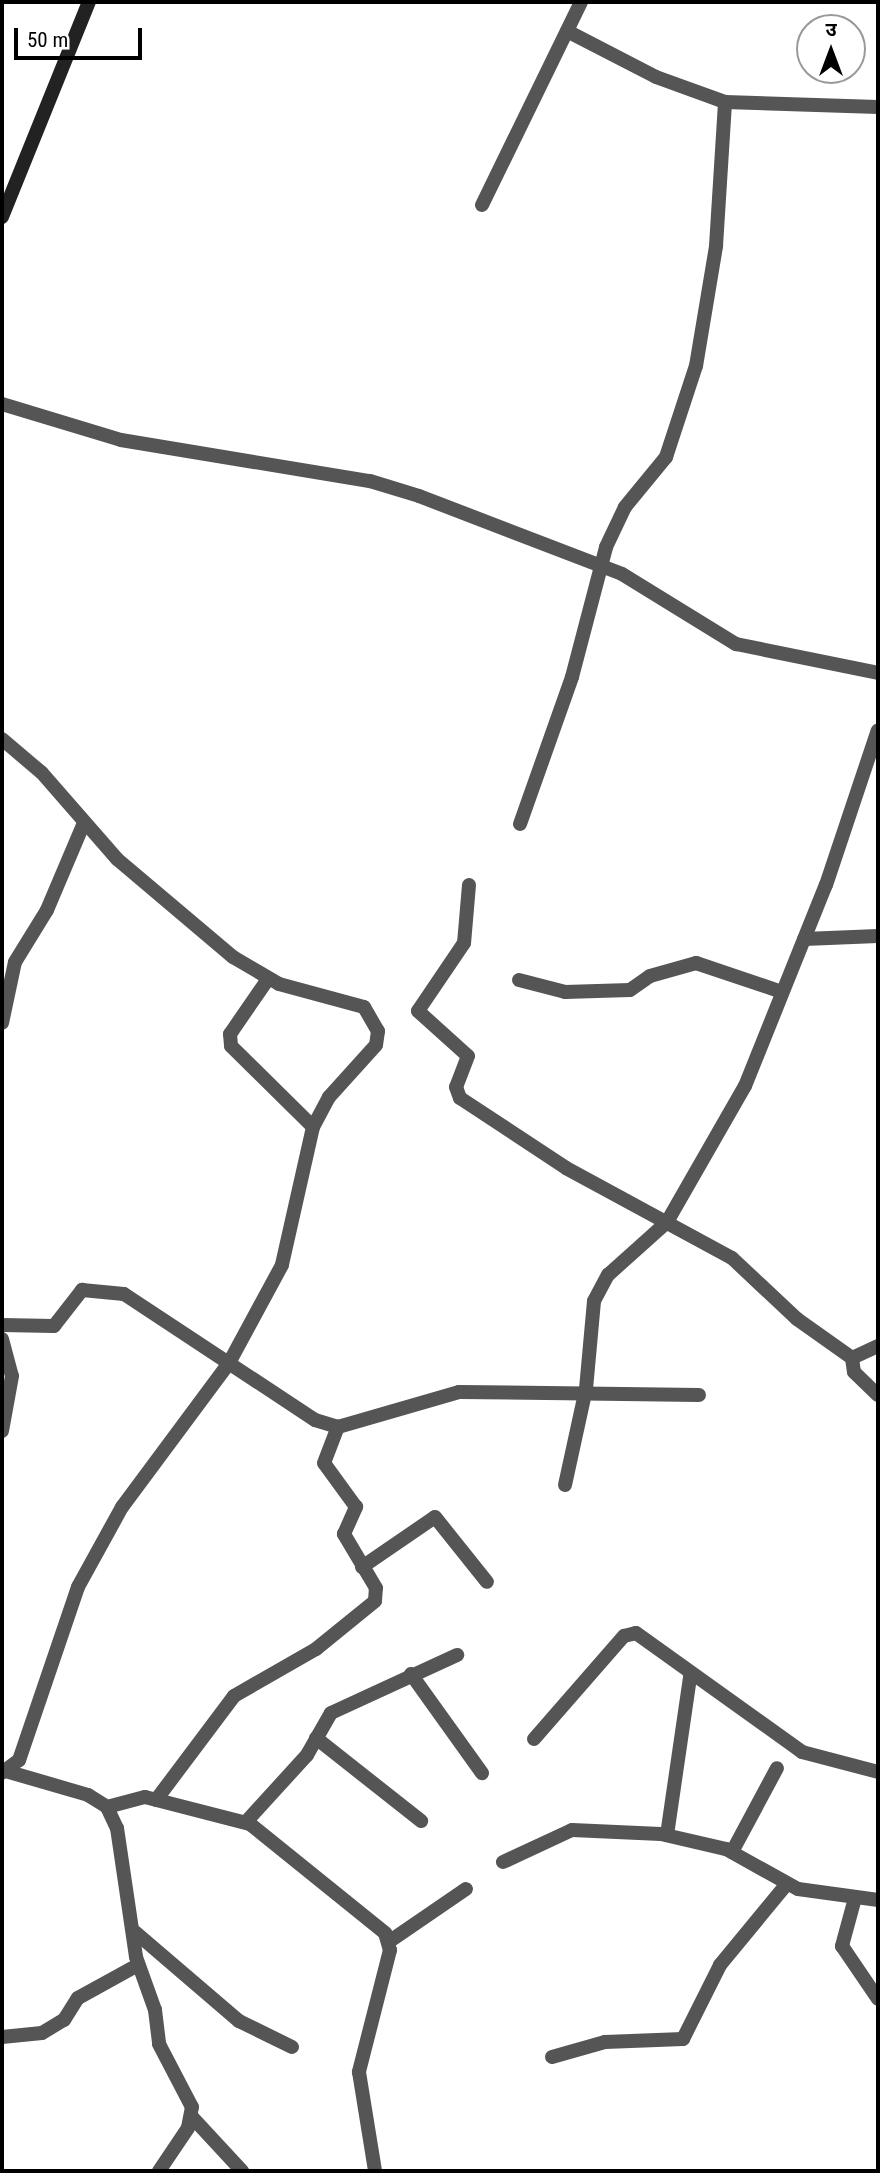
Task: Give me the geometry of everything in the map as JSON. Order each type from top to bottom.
[{"type":"street","points":[[2,217],[89,2]]},
{"type":"street","points":[[482,205],[581,2]]},
{"type":"street","points":[[567,31],[656,77],[725,102],[878,107]]},
{"type":"street","points":[[520,824],[572,677],[600,565],[625,507],[666,457],[706,331],[725,102]]},
{"type":"street","points":[[2,404],[121,440],[370,481],[600,565],[736,644],[878,673]]},
{"type":"street","points":[[565,1485],[586,1389],[590,1320],[601,1284],[667,1222],[745,1086],[804,939],[878,730]]},
{"type":"street","points":[[2,739],[42,772],[83,825],[137,878],[268,979],[364,1007],[374,1016],[376,1045],[329,1097],[313,1127],[282,1265],[229,1363],[122,1507],[78,1587],[19,1760],[5,1772]]},
{"type":"street","points":[[2,1023],[15,962],[47,909],[83,825]]},
{"type":"street","points":[[469,885],[464,943],[418,1011],[468,1056],[456,1093],[532,1148],[732,1258],[797,1319],[852,1358],[854,1372],[878,1395]]},
{"type":"street","points":[[804,939],[878,936]]},
{"type":"street","points":[[519,980],[565,992],[630,990],[650,976],[696,963],[721,966],[782,992]]},
{"type":"street","points":[[268,979],[230,1034],[231,1046],[313,1127]]},
{"type":"street","points":[[2,1325],[54,1326],[82,1290],[124,1294],[315,1420],[338,1427],[459,1392],[586,1389],[699,1395]]},
{"type":"street","points":[[2,1339],[12,1376],[2,1431]]},
{"type":"street","points":[[852,1358],[878,1346]]},
{"type":"street","points":[[156,1800],[226,1704],[370,1607],[376,1588],[344,1534],[356,1507],[324,1463],[338,1427]]},
{"type":"street","points":[[362,1567],[435,1517],[487,1582]]},
{"type":"street","points":[[534,1739],[629,1633],[690,1677],[817,1759],[878,1772]]},
{"type":"street","points":[[246,1822],[316,1738],[331,1713],[457,1655]]},
{"type":"street","points":[[411,1674],[482,1773]]},
{"type":"street","points":[[667,1835],[690,1677]]},
{"type":"street","points":[[316,1738],[421,1821]]},
{"type":"street","points":[[732,1852],[777,1768]]},
{"type":"street","points":[[5,1772],[88,1795],[107,1807],[122,1846],[138,1965],[155,2010],[162,2056],[192,2117],[242,2171]]},
{"type":"street","points":[[107,1807],[136,1797],[246,1822],[307,1866],[390,1941]]},
{"type":"street","points":[[503,1862],[572,1830],[667,1835],[732,1852],[786,1885],[878,1900]]},
{"type":"street","points":[[552,2057],[605,2042],[683,2039],[720,1965],[786,1885]]},
{"type":"street","points":[[374,2171],[359,2072],[390,1941],[466,1889]]},
{"type":"street","points":[[855,1898],[842,1946],[878,1999]]},
{"type":"street","points":[[135,1932],[239,2021],[292,2047]]},
{"type":"street","points":[[2,2037],[42,2033],[64,2020],[78,1998],[138,1965]]},
{"type":"street","points":[[159,2171],[192,2117]]}]
